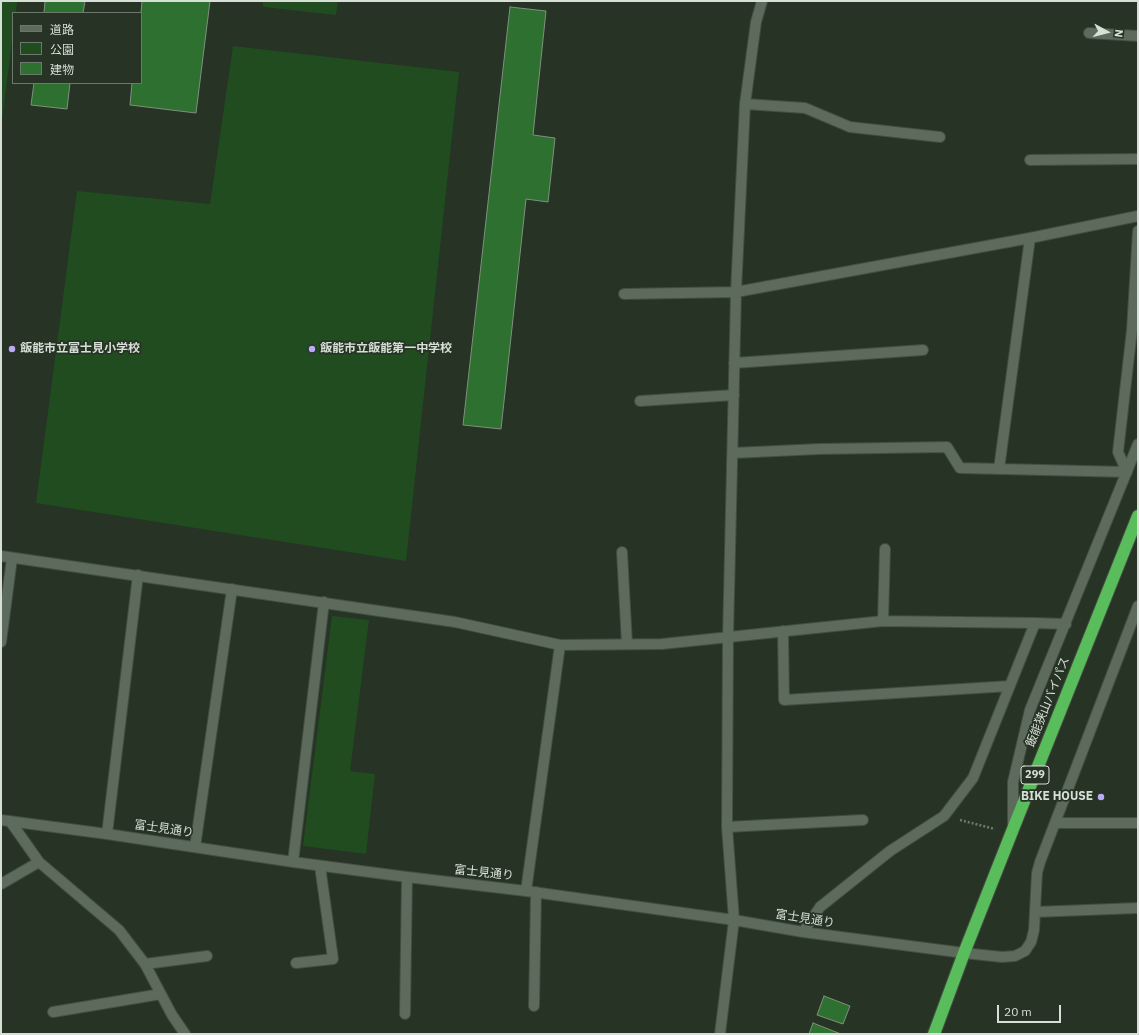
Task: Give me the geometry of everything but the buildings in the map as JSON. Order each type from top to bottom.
[{"type":"highway","name":"飯能狭山バイパス","points":[[936,1034],[964,953],[1138,516]]},
{"type":"street","points":[[720,1034],[734,920],[728,827],[728,638],[736,292],[745,104],[756,22],[762,1]]},
{"type":"street","points":[[1090,33],[1138,36]]},
{"type":"street","points":[[745,104],[805,108],[850,127],[940,138]]},
{"type":"street","points":[[1030,160],[1138,159]]},
{"type":"street","points":[[624,294],[736,292],[1030,238],[1138,216]]},
{"type":"street","points":[[1127,472],[1118,452],[1132,330],[1138,231]]},
{"type":"street","points":[[999,469],[1030,238]]},
{"type":"street","points":[[734,362],[923,350]]},
{"type":"street","points":[[640,401],[734,395]]},
{"type":"street","points":[[1012,831],[1012,782],[1030,710],[1138,444]]},
{"type":"street","points":[[733,453],[819,449],[947,447],[960,468],[1127,472]]},
{"type":"street","points":[[883,621],[885,549]]},
{"type":"street","points":[[622,552],[627,644]]},
{"type":"street","points":[[1,556],[455,622],[560,645],[662,644],[883,621],[1035,622],[1066,624]]},
{"type":"street","points":[[1,642],[12,558]]},
{"type":"street","points":[[107,834],[138,575]]},
{"type":"street","points":[[195,847],[232,589]]},
{"type":"street","points":[[293,862],[324,602]]},
{"type":"street","name":"富士見通り","points":[[5,821],[107,834],[320,866],[531,891],[734,920],[803,932],[964,953],[1002,957],[1015,956],[1025,951],[1032,942],[1037,873],[1040,862],[1133,630],[1138,606]]},
{"type":"street","points":[[803,932],[820,907],[890,851],[944,816],[973,778],[1035,622]]},
{"type":"street","points":[[783,631],[784,700],[1010,686]]},
{"type":"street","points":[[534,1006],[531,891],[560,645]]},
{"type":"street","points":[[728,827],[863,820]]},
{"type":"street","points":[[5,821],[39,862],[119,930],[145,964],[172,1014],[185,1034]]},
{"type":"street","points":[[1055,823],[1138,823]]},
{"type":"street","points":[[1,884],[39,862]]},
{"type":"street","points":[[296,963],[333,959],[320,866]]},
{"type":"street","points":[[405,1014],[407,877]]},
{"type":"street","points":[[1035,912],[1138,908]]},
{"type":"street","points":[[145,964],[207,956]]},
{"type":"street","points":[[53,1012],[161,994]]},
{"type":"path","points":[[944,816],[1012,831]]},
{"type":"green space","points":[[1,1],[17,1],[16,12],[12,12],[12,41],[1,129]]},
{"type":"green space","points":[[263,1],[338,1],[336,15],[263,7]]},
{"type":"green space","points":[[233,46],[459,72],[406,561],[36,503],[77,191],[210,204]]},
{"type":"green space","points":[[332,616],[369,620],[350,771],[375,774],[366,854],[303,846]]},
{"type":"place","name":"飯能市立富士見小学校","points":[[12,349]]},
{"type":"place","name":"飯能市立飯能第一中学校","points":[[312,349]]},
{"type":"place","name":"BIKE HOUSE","points":[[1101,797]]}]
